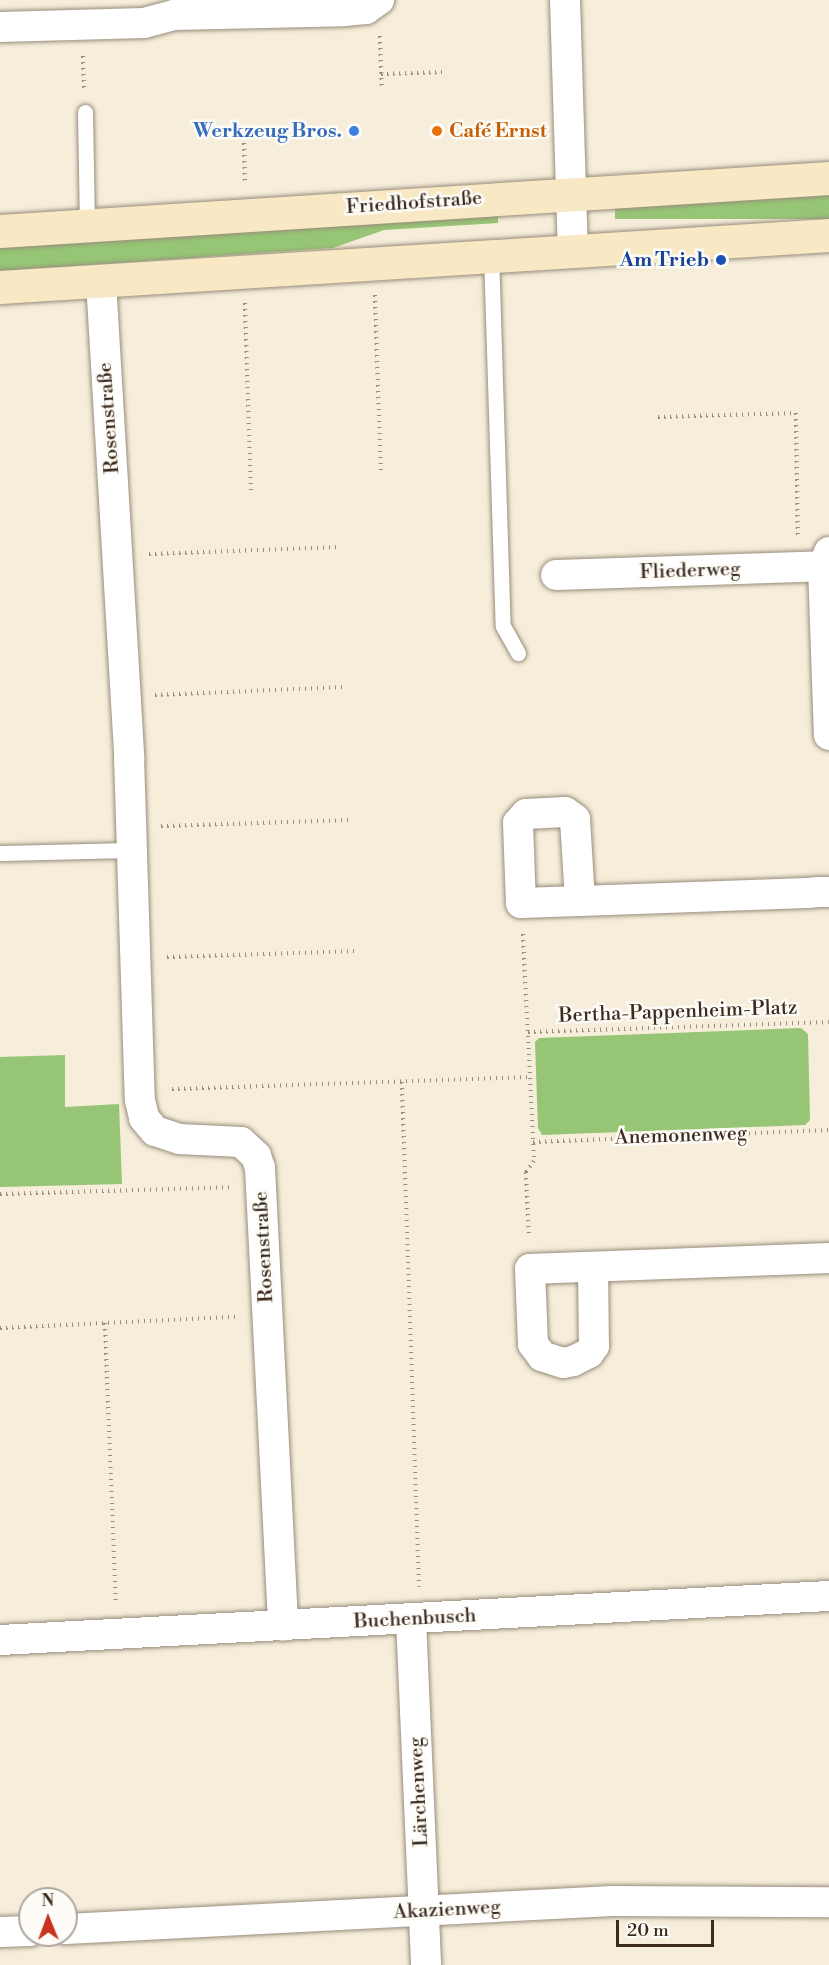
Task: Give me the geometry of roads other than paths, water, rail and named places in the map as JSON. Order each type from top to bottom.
[{"type":"main road","name":"Friedhofstraße","points":[[0,231],[829,178]]},
{"type":"main road","points":[[0,287],[491,254],[829,235]]},
{"type":"street","points":[[565,0],[573,250]]},
{"type":"street","points":[[0,27],[144,23],[174,15],[344,11],[366,9],[379,1]]},
{"type":"street","name":"Rosenstraße","points":[[101,280],[126,695],[139,1090],[144,1119],[155,1131],[171,1137],[241,1142],[256,1156],[262,1186],[283,1625]]},
{"type":"street","points":[[817,562],[828,639],[829,735]]},
{"type":"street","name":"Fliederweg","points":[[556,575],[817,562]]},
{"type":"street","points":[[580,901],[575,819],[565,812],[526,814],[518,823],[521,903],[580,901],[829,892]]},
{"type":"street","points":[[593,1267],[594,1346],[580,1358],[562,1363],[542,1356],[533,1344],[530,1269],[829,1258]]},
{"type":"street","name":"Buchenbusch","points":[[0,1640],[283,1625],[415,1610],[829,1596]]},
{"type":"street","name":"Lärchenweg","points":[[415,1610],[426,1965]]},
{"type":"street","name":"Akazienweg","points":[[78,1928],[651,1900],[829,1902]]},
{"type":"street","points":[[0,1932],[18,1931]]},
{"type":"lane","points":[[85,112],[87,226]]},
{"type":"lane","points":[[491,254],[503,626],[518,653]]},
{"type":"lane","points":[[0,853],[132,839]]},
{"type":"place","name":"Werkzeug Bros.","points":[[354,131]]},
{"type":"place","name":"Café Ernst","points":[[437,131]]},
{"type":"place","name":"Am Trieb","points":[[721,260]]}]
